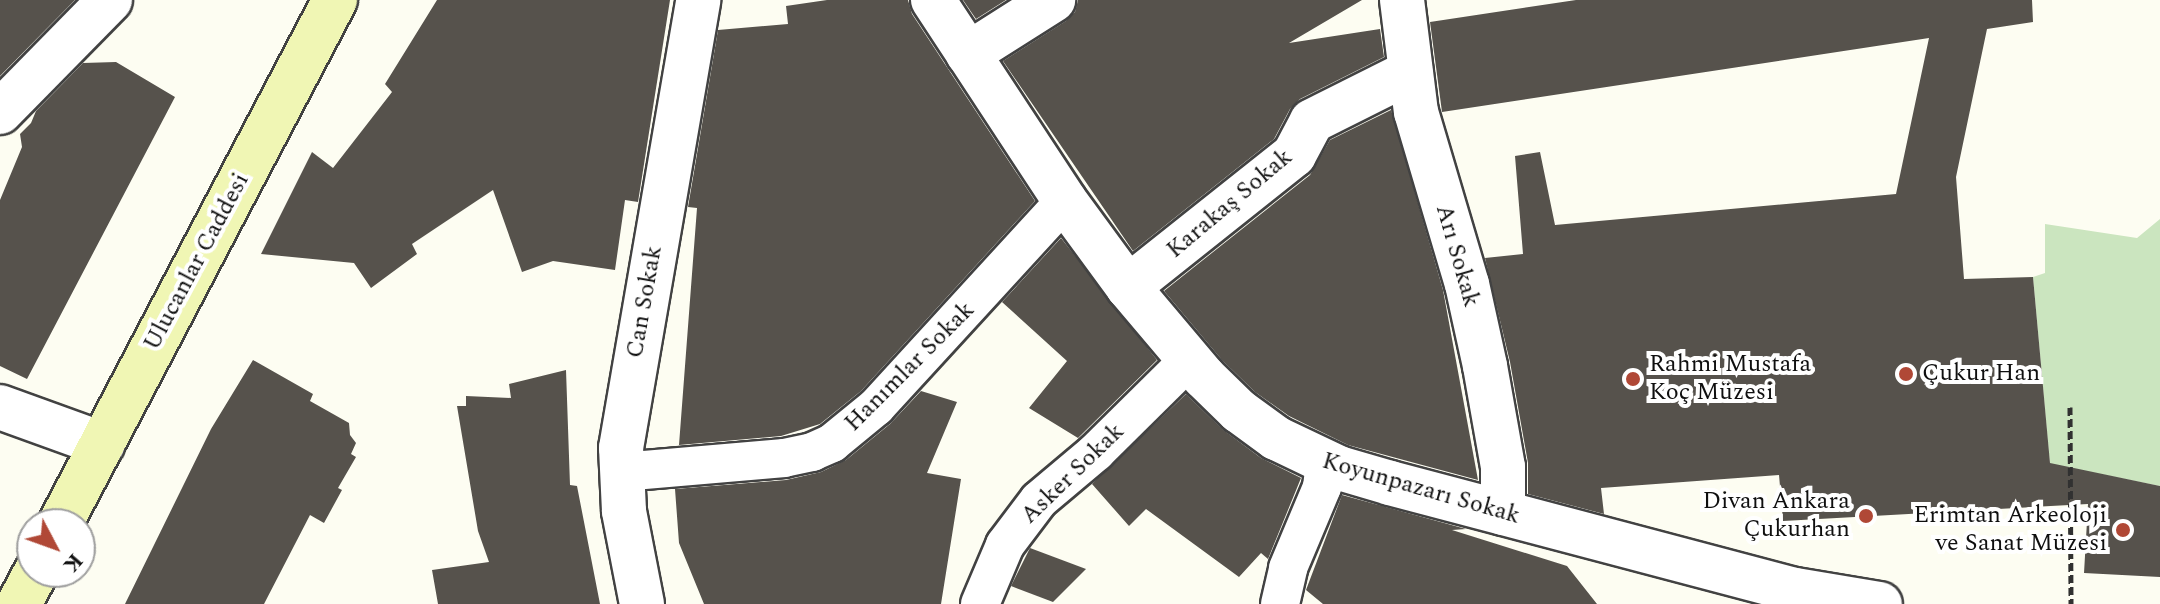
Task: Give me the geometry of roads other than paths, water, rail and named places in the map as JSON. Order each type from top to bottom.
[{"type":"main road","name":"Ulucanlar Caddesi","points":[[68,508],[335,0]]},
{"type":"street","points":[[0,112],[110,0]]},
{"type":"street","name":"Can Sokak","points":[[642,604],[624,511],[621,472],[630,393],[698,0]]},
{"type":"street","name":"Koyunpazarı Sokak","points":[[933,0],[1065,201],[1128,287],[1189,360],[1239,411],[1276,438],[1325,461],[1503,513],[1796,590],[1880,604]]},
{"type":"street","points":[[968,54],[1053,0]]},
{"type":"street","name":"Arı Sokak","points":[[1402,0],[1415,68],[1416,112],[1451,231],[1485,366],[1503,467],[1503,513]]},
{"type":"street","points":[[1409,0],[1415,68]]},
{"type":"street","name":"Karakaş Sokak","points":[[1128,287],[1294,155],[1312,121],[1415,68]]},
{"type":"street","name":"Hanımlar Sokak","points":[[621,472],[784,458],[812,452],[832,443],[876,407],[1065,201]]},
{"type":"street","name":"Asker Sokak","points":[[980,604],[1005,545],[1039,500],[1096,452],[1189,360]]},
{"type":"street","points":[[0,407],[102,444]]},
{"type":"street","points":[[1280,604],[1288,568],[1322,487],[1325,461]]},
{"type":"place","name":"Çukur Han","points":[[1906,374]]},
{"type":"place","name":"Rahmi Mustafa Koç Müzesi","points":[[1633,379]]},
{"type":"place","name":"Divan Ankara Çukurhan","points":[[1866,516]]},
{"type":"place","name":"Erimtan Arkeoloji ve Sanat Müzesi","points":[[2123,530]]}]
